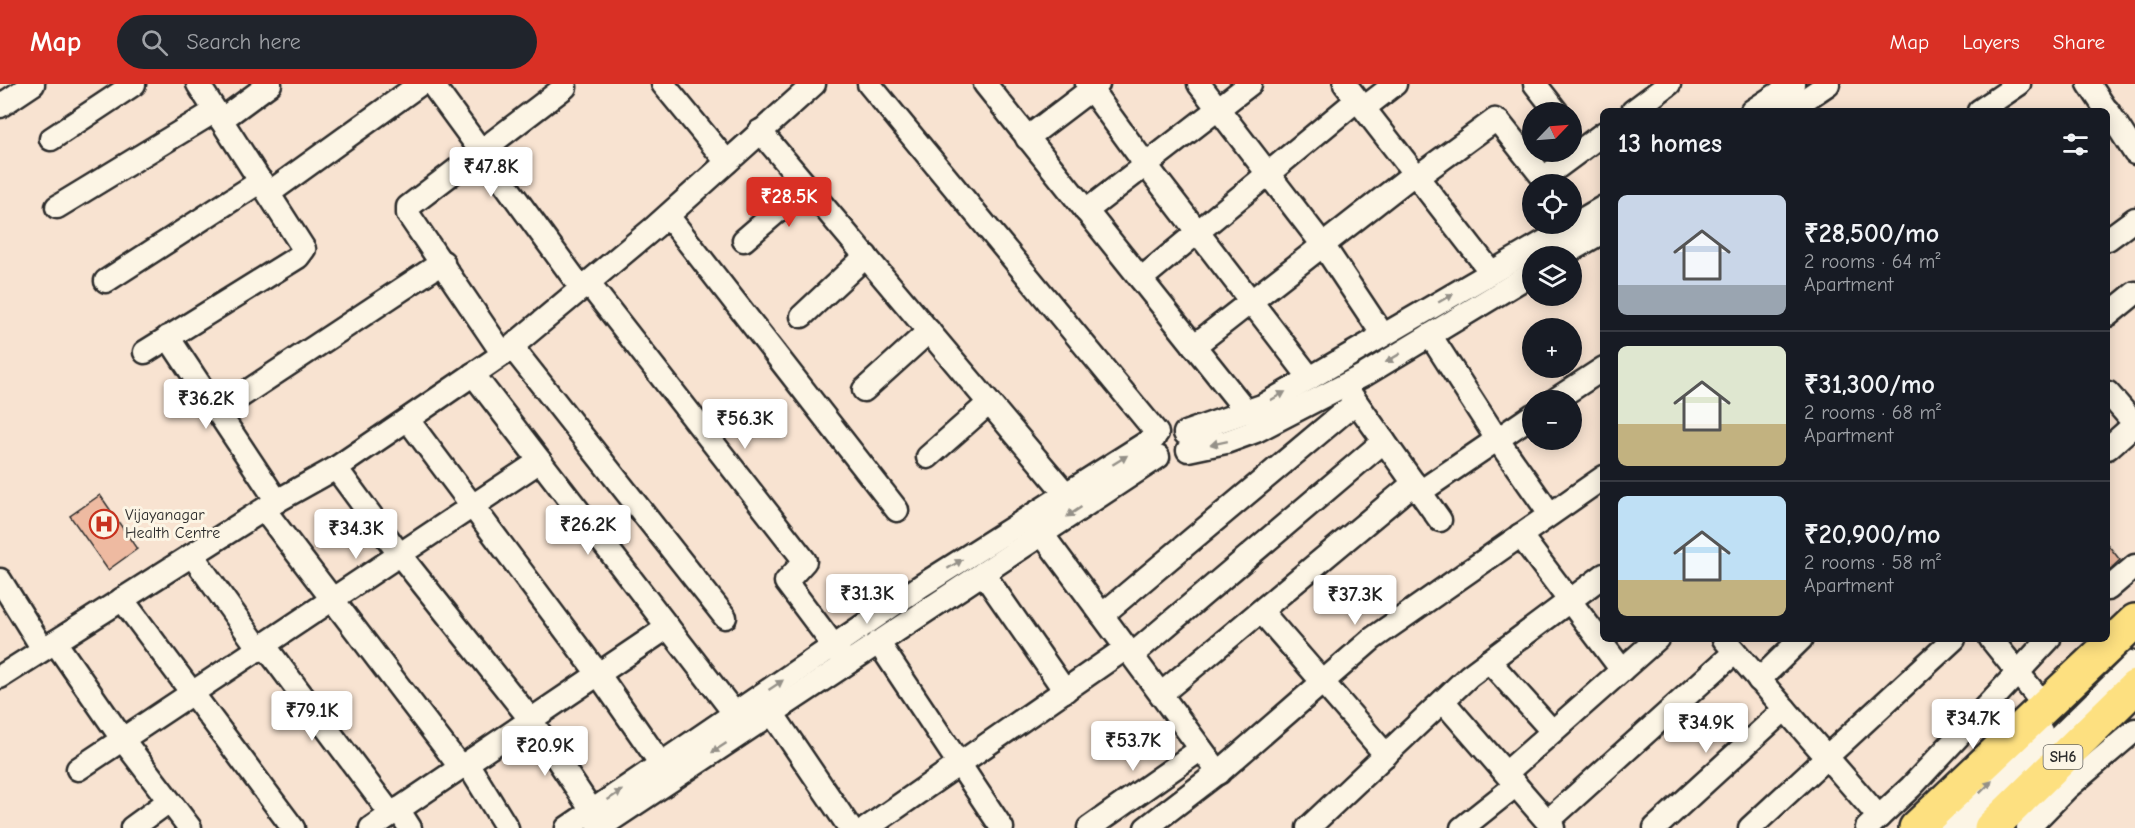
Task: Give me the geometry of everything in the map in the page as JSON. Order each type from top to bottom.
[{"type":"highway","points":[[1916,828],[2135,621]]},
{"type":"highway","name":"SH6","points":[[1991,828],[2135,687]]},
{"type":"street","points":[[0,106],[33,84]]},
{"type":"street","points":[[51,139],[134,84]]},
{"type":"street","points":[[145,352],[302,253],[303,245],[198,84]]},
{"type":"street","points":[[57,207],[270,84]]},
{"type":"street","points":[[106,281],[265,187],[420,84]]},
{"type":"street","points":[[432,84],[585,286],[805,561],[786,582],[840,654]]},
{"type":"street","points":[[663,84],[727,162]]},
{"type":"street","points":[[0,677],[192,555],[336,468],[507,350],[668,216],[814,84]]},
{"type":"street","points":[[869,84],[1169,439]]},
{"type":"street","points":[[888,84],[1169,439]]},
{"type":"street","points":[[985,84],[1247,412]]},
{"type":"street","points":[[1199,84],[1323,245],[1383,335]]},
{"type":"street","points":[[1086,211],[1250,84]]},
{"type":"street","points":[[1141,279],[1267,175],[1355,98],[1395,84]]},
{"type":"street","points":[[1535,84],[1549,102]]},
{"type":"street","points":[[1756,108],[1791,84]]},
{"type":"street","points":[[1792,108],[1828,84]]},
{"type":"street","points":[[1983,108],[2019,84]]},
{"type":"street","points":[[2089,84],[2103,108]]},
{"type":"street","points":[[1027,138],[1092,86],[1146,165],[1310,378]]},
{"type":"street","points":[[565,87],[408,207],[408,214],[507,350],[725,617]]},
{"type":"street","points":[[1636,108],[1658,87]]},
{"type":"street","points":[[1355,98],[1491,272]]},
{"type":"street","points":[[1194,346],[1416,175],[1495,120],[1548,174]]},
{"type":"street","points":[[2110,120],[2135,153]]},
{"type":"street","points":[[760,131],[1066,494]]},
{"type":"street","points":[[1582,138],[1600,134]]},
{"type":"street","points":[[744,240],[807,186]]},
{"type":"street","points":[[1582,215],[1600,209]]},
{"type":"street","points":[[668,216],[897,510]]},
{"type":"street","points":[[2110,238],[2135,219]]},
{"type":"street","points":[[1578,246],[1600,233]]},
{"type":"street","points":[[596,819],[661,764],[735,714],[840,654],[1066,494],[1169,439],[1247,412],[1310,378],[1491,272],[1550,234]]},
{"type":"street","points":[[802,316],[866,256]]},
{"type":"street","points":[[218,411],[443,262]]},
{"type":"street","points":[[1102,615],[1350,393],[1430,335],[1522,280]]},
{"type":"street","points":[[2110,313],[2135,294]]},
{"type":"street","points":[[864,390],[929,331]]},
{"type":"street","points":[[1430,335],[1497,439],[1550,514]]},
{"type":"street","points":[[168,338],[218,411],[271,506],[332,601],[464,765],[507,828]]},
{"type":"street","points":[[1570,390],[1600,371]]},
{"type":"street","points":[[473,374],[735,714]]},
{"type":"street","points":[[567,828],[596,819],[626,821],[772,713],[840,654],[878,642],[1042,534],[1169,439],[1249,434],[1350,393]]},
{"type":"street","points":[[1350,393],[1440,520]]},
{"type":"street","points":[[2110,395],[2135,424],[2110,446]]},
{"type":"street","points":[[928,457],[989,403]]},
{"type":"street","points":[[408,420],[599,675],[661,764]]},
{"type":"street","points":[[1161,694],[1417,487],[1522,422]]},
{"type":"street","points":[[867,828],[1065,691],[1129,652],[1384,441]]},
{"type":"street","points":[[78,769],[195,694],[540,461]]},
{"type":"street","points":[[336,468],[400,555],[531,720],[596,819]]},
{"type":"street","points":[[1146,828],[1219,773],[1372,639],[1550,514],[1600,485]]},
{"type":"street","points":[[1042,534],[1219,773]]},
{"type":"street","points":[[1520,535],[1600,642]]},
{"type":"street","points":[[192,555],[262,648],[400,817]]},
{"type":"street","points":[[2110,587],[2135,566]]},
{"type":"street","points":[[983,573],[1065,691]]},
{"type":"street","points":[[1308,828],[1489,661],[1600,578]]},
{"type":"street","points":[[0,580],[190,828]]},
{"type":"street","points":[[122,599],[293,828]]},
{"type":"street","points":[[1261,611],[1386,755]]},
{"type":"street","points":[[371,828],[400,817],[464,765],[668,627]]},
{"type":"street","points":[[878,642],[1002,828]]},
{"type":"street","points":[[1600,642],[1622,670]]},
{"type":"street","points":[[1462,828],[1511,779],[1552,731],[1654,642]]},
{"type":"street","points":[[1759,680],[1798,642]]},
{"type":"street","points":[[1750,828],[1951,642]]},
{"type":"street","points":[[1993,642],[2044,705]]},
{"type":"street","points":[[1443,701],[1550,825],[1730,646],[1827,757],[1873,822],[1911,787],[2046,642]]},
{"type":"street","points":[[1945,828],[2107,666],[2135,642]]},
{"type":"street","points":[[1489,661],[1552,731]]},
{"type":"street","points":[[1966,828],[2135,662]]},
{"type":"street","points":[[1655,828],[1785,709]]},
{"type":"street","points":[[772,713],[850,828]]},
{"type":"street","points":[[2028,828],[2066,789],[2135,730]]},
{"type":"street","points":[[1089,828],[1201,748]]},
{"type":"street","points":[[132,828],[169,801]]},
{"type":"building","points":[[100,495],[137,549],[108,570],[70,516]]},
{"type":"building","points":[[2110,548],[2120,560],[2110,569]]},
{"type":"place","name":"Vijayanagar Health Centre","points":[[104,524]]}]
